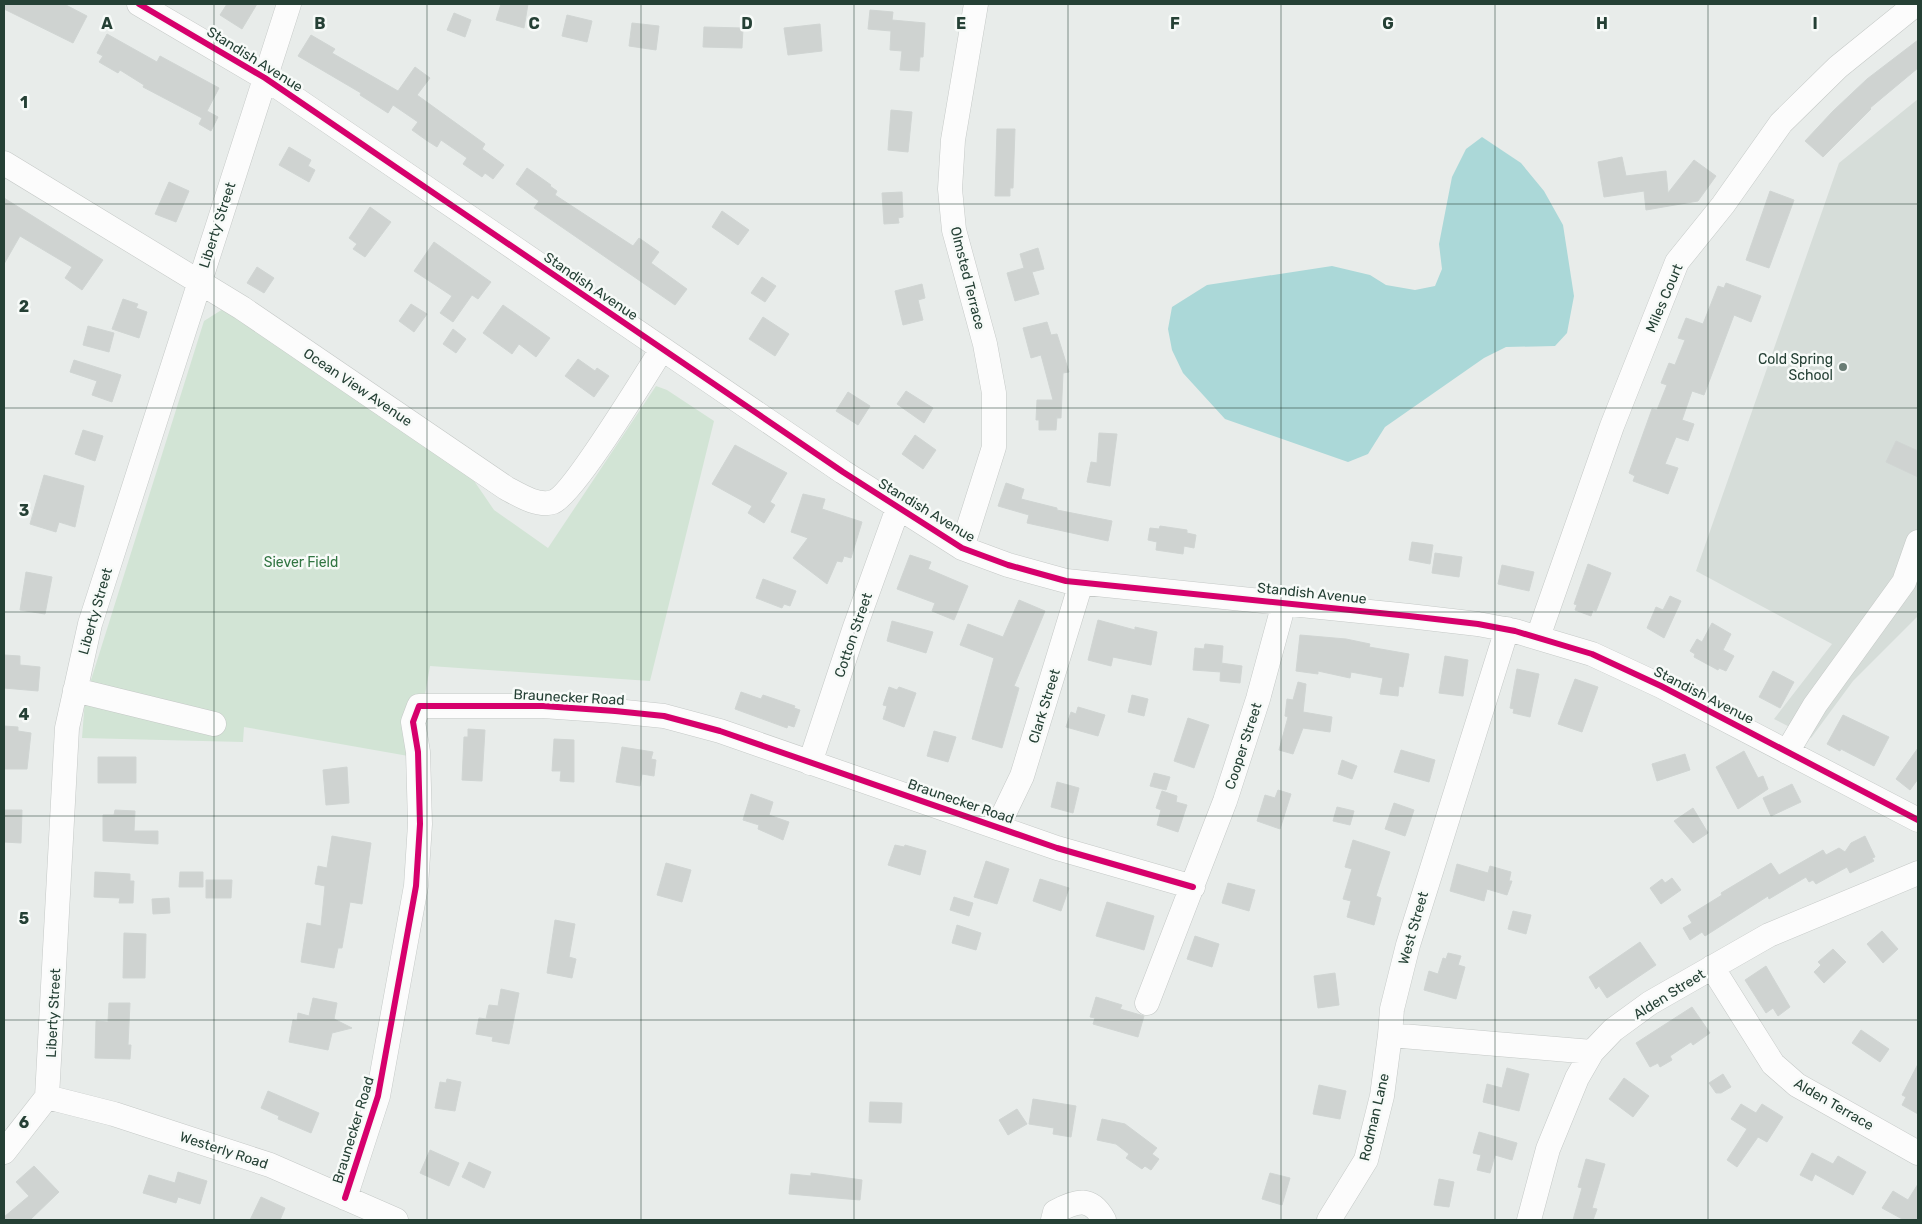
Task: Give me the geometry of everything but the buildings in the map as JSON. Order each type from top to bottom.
[{"type":"street","name":"Standish Avenue","points":[[139,4],[265,78],[662,349],[898,508],[962,548],[1008,564],[1082,582],[1478,624],[1538,637],[1592,654],[1661,686],[1918,820]]},
{"type":"street","name":"Liberty Street","points":[[47,1097],[67,728],[75,690],[90,624],[289,4]]},
{"type":"street","name":"Olmsted Terrace","points":[[962,548],[994,447],[994,393],[985,344],[954,230],[950,189],[953,140],[976,4]]},
{"type":"street","name":"Miles Court","points":[[1538,637],[1612,426],[1677,262],[1723,204],[1781,123],[1838,67],[1916,4]]},
{"type":"street","name":"Ocean View Avenue","points":[[4,163],[198,283],[242,308],[506,488],[526,498],[544,503],[553,502],[562,496],[621,414],[662,349]]},
{"type":"street","name":"Cotton Street","points":[[810,763],[855,627],[898,508]]},
{"type":"street","points":[[1787,752],[1815,705],[1904,582],[1918,542]]},
{"type":"street","name":"Clark Street","points":[[998,826],[1022,776],[1082,582]]},
{"type":"street","name":"Cooper Street","points":[[1147,1003],[1225,801],[1258,700],[1284,602]]},
{"type":"street","name":"West Street","points":[[1390,1035],[1392,1009],[1408,945],[1507,630]]},
{"type":"street","points":[[75,690],[214,724]]},
{"type":"street","name":"Braunecker Road","points":[[346,1198],[378,1096],[416,886],[420,824],[418,752],[413,722],[418,706],[543,706],[664,716],[720,731],[1057,848],[1193,887]]},
{"type":"street","name":"Alden Street","points":[[1529,1220],[1548,1149],[1563,1109],[1592,1052],[1613,1030],[1650,1003],[1769,935],[1918,873]]},
{"type":"street","name":"Alden Terrace","points":[[1712,967],[1773,1064],[1797,1085],[1918,1153]]},
{"type":"street","points":[[1390,1035],[1592,1052]]},
{"type":"street","name":"Rodman Lane","points":[[1329,1220],[1366,1160],[1382,1096],[1390,1035]]},
{"type":"street","points":[[4,1152],[47,1097]]},
{"type":"street","name":"Westerly Road","points":[[47,1097],[114,1114],[270,1165],[393,1220]]},
{"type":"street","points":[[1053,1220],[1055,1212],[1075,1202],[1087,1202],[1098,1209],[1104,1220]]},
{"type":"shaded area","name":"Cold Spring School","points":[[1918,99],[1918,616],[1853,681],[1811,738],[1774,719],[1832,644],[1696,571],[1839,163]]},
{"type":"green space","name":"Siever Field","points":[[223,309],[468,472],[494,510],[548,548],[656,386],[667,390],[714,421],[650,681],[430,666],[414,757],[244,727],[243,742],[82,738],[85,699],[204,321]]},
{"type":"water","points":[[1482,137],[1521,163],[1544,191],[1563,225],[1574,296],[1567,333],[1555,346],[1506,347],[1484,358],[1385,427],[1368,454],[1348,462],[1225,419],[1183,373],[1172,350],[1168,329],[1172,307],[1207,285],[1332,266],[1370,275],[1386,285],[1415,290],[1435,286],[1442,269],[1439,244],[1452,177],[1466,149]]},
{"type":"cycle path","points":[[139,4],[265,78],[843,472],[962,548],[1008,565],[1066,581],[1409,616],[1478,624],[1515,631],[1592,654],[1661,686],[1918,820]]},
{"type":"cycle path","points":[[345,1198],[378,1096],[416,886],[420,824],[418,752],[413,722],[419,706],[543,706],[664,716],[720,731],[1057,848],[1193,887]]},
{"type":"place","name":"Cold Spring School","points":[[1843,367]]}]
